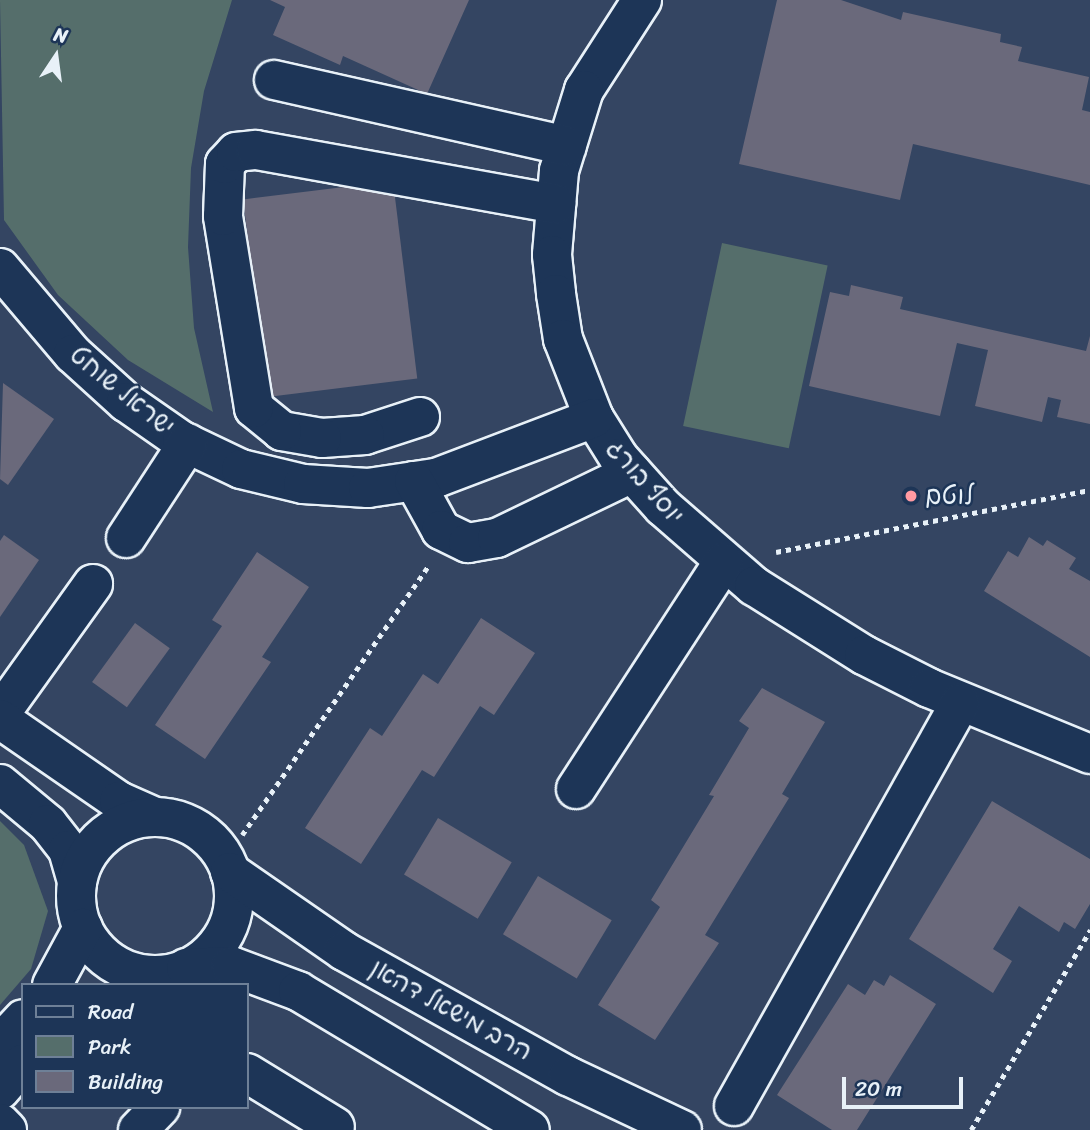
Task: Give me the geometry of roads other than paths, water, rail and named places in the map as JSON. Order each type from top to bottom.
[{"type":"street","name":"יוסף בורג","points":[[642,0],[584,90],[567,146],[556,204],[552,255],[563,339],[594,418],[632,473],[723,563],[864,655],[960,702],[1090,754]]},
{"type":"street","points":[[274,80],[567,146]]},
{"type":"street","points":[[420,417],[365,435],[322,438],[282,431],[254,408],[223,216],[225,164],[236,152],[256,150],[556,204]]},
{"type":"street","name":"ישראל שוחט","points":[[0,268],[73,354],[126,402],[188,443],[241,469],[303,484],[368,488],[414,481],[497,457],[594,418]]},
{"type":"street","points":[[126,538],[188,443]]},
{"type":"street","points":[[414,481],[449,536],[468,543],[497,538],[632,473]]},
{"type":"street","points":[[576,789],[723,563]]},
{"type":"street","points":[[93,584],[0,716],[119,801],[155,817],[195,828],[228,866],[234,906],[227,928],[215,948],[186,968]]},
{"type":"street","points":[[734,1106],[960,702]]},
{"type":"street","points":[[0,784],[48,824],[68,849],[77,882],[83,928],[111,976],[231,966],[298,991],[530,1130]]},
{"type":"street","points":[[77,882],[87,857],[104,836],[134,820],[155,817]]},
{"type":"street","name":"הרב מישאל דהאן","points":[[228,866],[344,951],[568,1076],[682,1130]]},
{"type":"street","points":[[53,983],[83,928]]},
{"type":"street","points":[[0,1044],[21,1021]]},
{"type":"street","points":[[0,1090],[21,1066]]},
{"type":"street","points":[[248,1074],[335,1127]]},
{"type":"street","points":[[138,1130],[158,1109]]},
{"type":"street","points":[[0,1123],[7,1130]]},
{"type":"place","name":"לוטם","points":[[911,496]]}]
